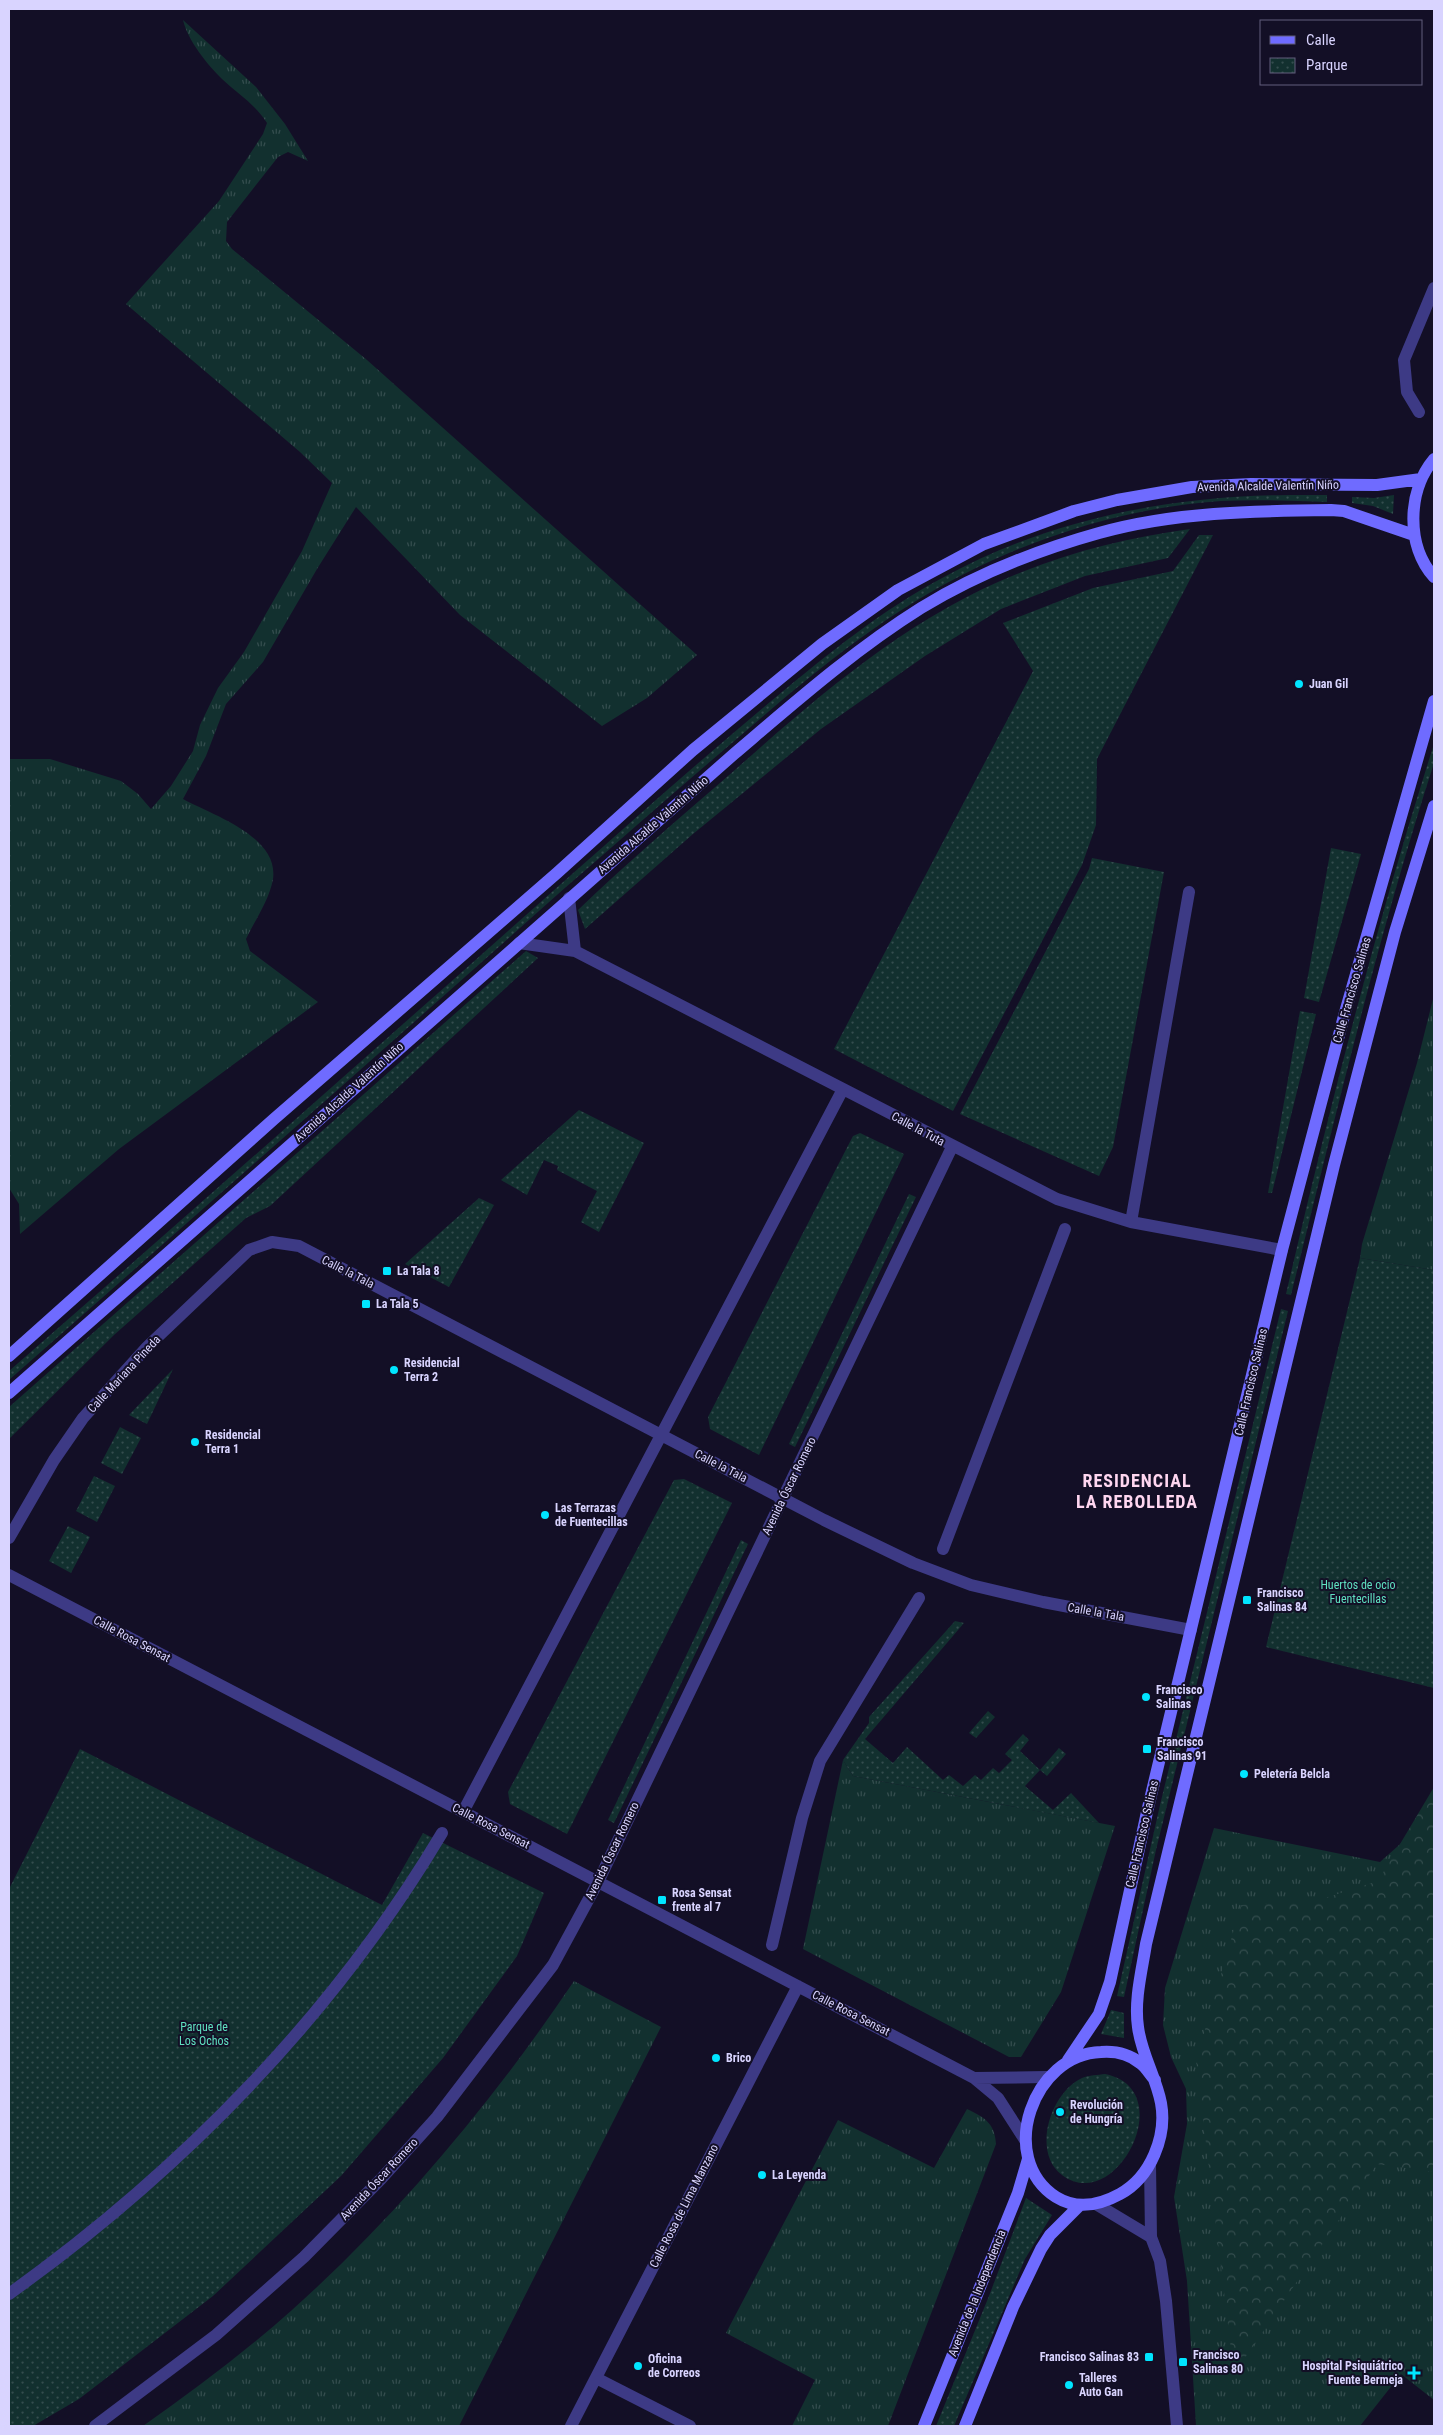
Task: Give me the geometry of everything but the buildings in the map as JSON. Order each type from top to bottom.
[{"type":"main road","points":[[1434,459],[1422,479],[1414,506],[1414,535],[1420,555],[1434,577]]},
{"type":"main road","name":"Avenida Alcalde Valentín Niño","points":[[9,1356],[274,1119],[557,873],[693,750],[822,644],[898,590],[984,544],[1074,511],[1117,500],[1192,487],[1251,484],[1377,485],[1422,479]]},
{"type":"main road","name":"Avenida Alcalde Valentín Niño","points":[[9,1393],[569,898],[805,693],[862,648],[922,608],[1009,565],[1099,533],[1164,520],[1227,512],[1344,512],[1414,535]]},
{"type":"main road","name":"Calle Francisco Salinas","points":[[1068,2060],[1099,2014],[1107,1991],[1148,1805],[1282,1250],[1344,1016],[1434,701]]},
{"type":"main road","name":"Calle Francisco Salinas","points":[[1155,2080],[1138,2026],[1140,1986],[1146,1944],[1334,1165],[1395,932],[1434,806]]},
{"type":"main road","points":[[1091,2052],[1116,2052],[1140,2063],[1155,2080],[1161,2104],[1162,2128],[1150,2164],[1141,2177],[1122,2193],[1096,2204],[1080,2205],[1062,2200],[1045,2190],[1034,2175],[1028,2159],[1025,2140],[1027,2122],[1034,2102],[1047,2077],[1068,2060],[1091,2052]]},
{"type":"main road","name":"Avenida de la Independencia","points":[[924,2426],[1018,2193],[1028,2159]]},
{"type":"main road","points":[[965,2426],[1013,2307],[1041,2250],[1050,2235],[1080,2205]]},
{"type":"street","points":[[1419,412],[1407,392],[1404,360],[1434,288]]},
{"type":"street","points":[[1131,1222],[1189,892]]},
{"type":"street","points":[[569,898],[575,951]]},
{"type":"street","name":"Calle la Tuta","points":[[519,942],[575,951],[1057,1199],[1131,1222],[1282,1250]]},
{"type":"street","points":[[463,1812],[842,1089]]},
{"type":"street","name":"Avenida Óscar Romero","points":[[95,2426],[216,2335],[304,2257],[381,2179],[437,2117],[553,1965],[598,1882],[952,1146]]},
{"type":"street","points":[[943,1549],[1065,1229]]},
{"type":"street","name":"Calle la Tala","points":[[272,1242],[299,1246],[783,1498],[913,1563],[971,1585],[1043,1602],[1191,1630]]},
{"type":"street","name":"Calle Mariana Pineda","points":[[9,1538],[59,1453],[98,1400],[147,1347],[249,1250],[272,1242]]},
{"type":"street","name":"Calle Rosa Sensat","points":[[9,1575],[974,2078],[998,2098],[1025,2140]]},
{"type":"street","points":[[772,1945],[802,1818],[820,1760],[919,1598]]},
{"type":"street","points":[[9,2294],[118,2210],[188,2148],[256,2080],[313,2014],[370,1941],[404,1895],[442,1833]]},
{"type":"street","name":"Calle Rosa de Lima Manzano","points":[[571,2426],[798,1986]]},
{"type":"street","name":"Calle Rosa Sensat","points":[[974,2078],[1047,2077]]},
{"type":"street","points":[[1150,2164],[1151,2237],[1160,2261],[1166,2301],[1177,2426]]},
{"type":"street","points":[[1096,2204],[1151,2237]]},
{"type":"street","points":[[596,2378],[690,2426]]},
{"type":"green space","points":[[183,20],[256,87],[285,124],[308,161],[288,152],[278,157],[227,222],[226,241],[232,249],[367,360],[697,655],[647,698],[602,726],[460,615],[356,507],[317,569],[263,662],[226,704],[206,756],[183,799],[241,829],[255,839],[266,851],[272,864],[273,879],[265,903],[246,939],[250,951],[318,1002],[119,1149],[20,1234],[19,1204],[9,1188],[9,759],[50,759],[121,781],[138,794],[151,809],[171,786],[193,751],[200,725],[218,688],[244,652],[302,551],[332,483],[300,452],[126,304],[219,201],[263,134],[267,123],[257,110],[222,79],[204,59],[189,36]]},
{"type":"green space","points":[[1327,495],[1327,502],[1221,501],[1162,508],[1104,520],[1020,548],[993,560],[957,578],[890,617],[799,686],[696,774],[9,1380],[9,1371],[673,785],[836,648],[899,603],[984,557],[1068,526],[1155,506],[1244,496]]},
{"type":"green space","points":[[1394,495],[1393,514],[1373,506],[1352,503],[1352,497],[1374,498]]},
{"type":"green space","points":[[1190,529],[1168,558],[1085,576],[1001,609],[925,656],[821,729],[693,834],[585,929],[578,910],[596,893],[795,717],[866,661],[903,635],[941,611],[981,590],[1042,564],[1105,545]]},
{"type":"green space","points":[[1199,535],[1213,535],[1097,759],[1096,825],[1082,865],[953,1111],[834,1049],[1033,671],[1003,623],[1093,588],[1173,571]]},
{"type":"green space","points":[[1434,744],[1434,763],[1394,894],[1341,1094],[1291,1295],[1286,1294],[1354,1018],[1392,880]]},
{"type":"green space","points":[[1331,848],[1361,854],[1319,1002],[1304,998]]},
{"type":"green space","points":[[1092,858],[1164,872],[1113,1147],[1099,1176],[960,1114],[1089,869]]},
{"type":"green space","points":[[526,951],[538,958],[270,1206],[246,1218],[114,1335],[9,1439],[9,1407]]},
{"type":"green space","points":[[1434,995],[1434,1270],[1360,1258],[1362,1244],[1417,1063]]},
{"type":"green space","points":[[1300,1011],[1316,1014],[1272,1193],[1268,1193]]},
{"type":"green space","points":[[579,1110],[644,1143],[599,1232],[581,1222],[597,1191],[557,1170],[558,1166],[544,1160],[527,1195],[501,1180]]},
{"type":"green space","points":[[860,1133],[904,1154],[759,1455],[710,1429],[708,1417],[853,1136]]},
{"type":"green space","points":[[909,1194],[916,1197],[795,1447],[789,1444]]},
{"type":"green space","points":[[479,1198],[494,1205],[449,1287],[405,1264]]},
{"type":"green space","name":"Huertos de ocio Fuentecillas","points":[[1360,1258],[1434,1270],[1434,1688],[1266,1647]]},
{"type":"green space","points":[[1281,1309],[1288,1311],[1156,1850],[1124,1997],[1117,1996],[1160,1805]]},
{"type":"green space","points":[[173,1369],[147,1424],[129,1415]]},
{"type":"green space","points":[[120,1427],[141,1438],[122,1474],[101,1463]]},
{"type":"green space","points":[[94,1476],[115,1486],[97,1522],[76,1511]]},
{"type":"green space","points":[[684,1479],[732,1503],[567,1834],[510,1804],[508,1792],[674,1480]]},
{"type":"green space","points":[[68,1526],[90,1537],[71,1573],[49,1561]]},
{"type":"green space","points":[[741,1540],[748,1544],[614,1823],[608,1820]]},
{"type":"green space","points":[[955,1621],[964,1623],[865,1739],[893,1763],[907,1747],[943,1780],[949,1775],[963,1786],[975,1775],[981,1780],[993,1768],[999,1773],[1012,1760],[1005,1754],[1023,1734],[1029,1740],[1020,1751],[1040,1770],[1025,1786],[1053,1810],[1071,1793],[1099,1823],[853,1776],[843,1760],[869,1723],[869,1717]]},
{"type":"green space","points":[[988,1711],[995,1717],[976,1738],[969,1733]]},
{"type":"green space","points":[[1059,1748],[1066,1754],[1047,1776],[1040,1770]]},
{"type":"green space","name":"Parque de Los Ochos","points":[[80,1749],[382,1905],[423,1833],[544,1893],[517,1956],[443,2058],[341,2176],[213,2296],[79,2399],[33,2426],[9,2426],[9,1889]]},
{"type":"green space","points":[[843,1760],[853,1776],[1115,1826],[1061,1992],[1021,2057],[1009,2057],[803,1949]]},
{"type":"green space","points":[[1434,1787],[1434,2172],[1377,2164],[1234,2374],[1196,2061],[1241,1905],[1319,1900],[1378,1881]]},
{"type":"green space","points":[[1434,1814],[1434,2400],[1401,2374],[1360,2426],[1196,2426],[1187,2281],[1174,2197],[1187,2124],[1186,2089],[1171,2057],[1163,2025],[1165,1988],[1214,1828],[1380,1862]]},
{"type":"green space","points":[[574,1981],[661,2027],[459,2426],[143,2426],[219,2370],[274,2326],[370,2235],[478,2112]]},
{"type":"green space","points":[[1111,2010],[1124,2013],[1124,2038],[1101,2034]]},
{"type":"green space","points":[[1105,2074],[1127,2084],[1138,2102],[1139,2123],[1132,2146],[1119,2165],[1102,2179],[1082,2183],[1062,2175],[1053,2165],[1048,2152],[1049,2123],[1061,2096],[1071,2085],[1085,2077]]},
{"type":"green space","points":[[967,2109],[988,2122],[993,2131],[996,2144],[888,2426],[792,2426],[815,2380],[726,2333],[838,2120],[934,2168]]},
{"type":"green space","points":[[1026,2198],[1052,2215],[1025,2259],[954,2426],[936,2426],[989,2296]]},
{"type":"place","name":"Juan Gil","points":[[1299,684]]},
{"type":"place","name":"La Tala 8","points":[[387,1271]]},
{"type":"place","name":"La Tala 5","points":[[366,1304]]},
{"type":"place","name":"Residencial Terra 2","points":[[394,1370]]},
{"type":"place","name":"Residencial Terra 1","points":[[195,1442]]},
{"type":"place","name":"Las Terrazas de Fuentecillas","points":[[545,1515]]},
{"type":"place","name":"Francisco Salinas 84","points":[[1247,1600]]},
{"type":"place","name":"Francisco Salinas","points":[[1146,1697]]},
{"type":"place","name":"Francisco Salinas 91","points":[[1147,1749]]},
{"type":"place","name":"Peletería Belcla","points":[[1244,1774]]},
{"type":"place","name":"Rosa Sensat frente al 7","points":[[662,1900]]},
{"type":"place","name":"Brico","points":[[716,2058]]},
{"type":"place","name":"Revolución de Hungría","points":[[1060,2112]]},
{"type":"place","name":"La Leyenda","points":[[762,2175]]},
{"type":"place","name":"Francisco Salinas 83","points":[[1149,2357]]},
{"type":"place","name":"Francisco Salinas 80","points":[[1183,2362]]},
{"type":"place","name":"Oficina de Correos","points":[[638,2366]]},
{"type":"place","name":"Hospital Psiquiátrico Fuente Bermeja","points":[[1414,2373]]},
{"type":"place","name":"Talleres Auto Gan","points":[[1069,2385]]},
{"type":"district","name":"RESIDENCIAL LA REBOLLEDA","points":[[1137,1490]]}]
